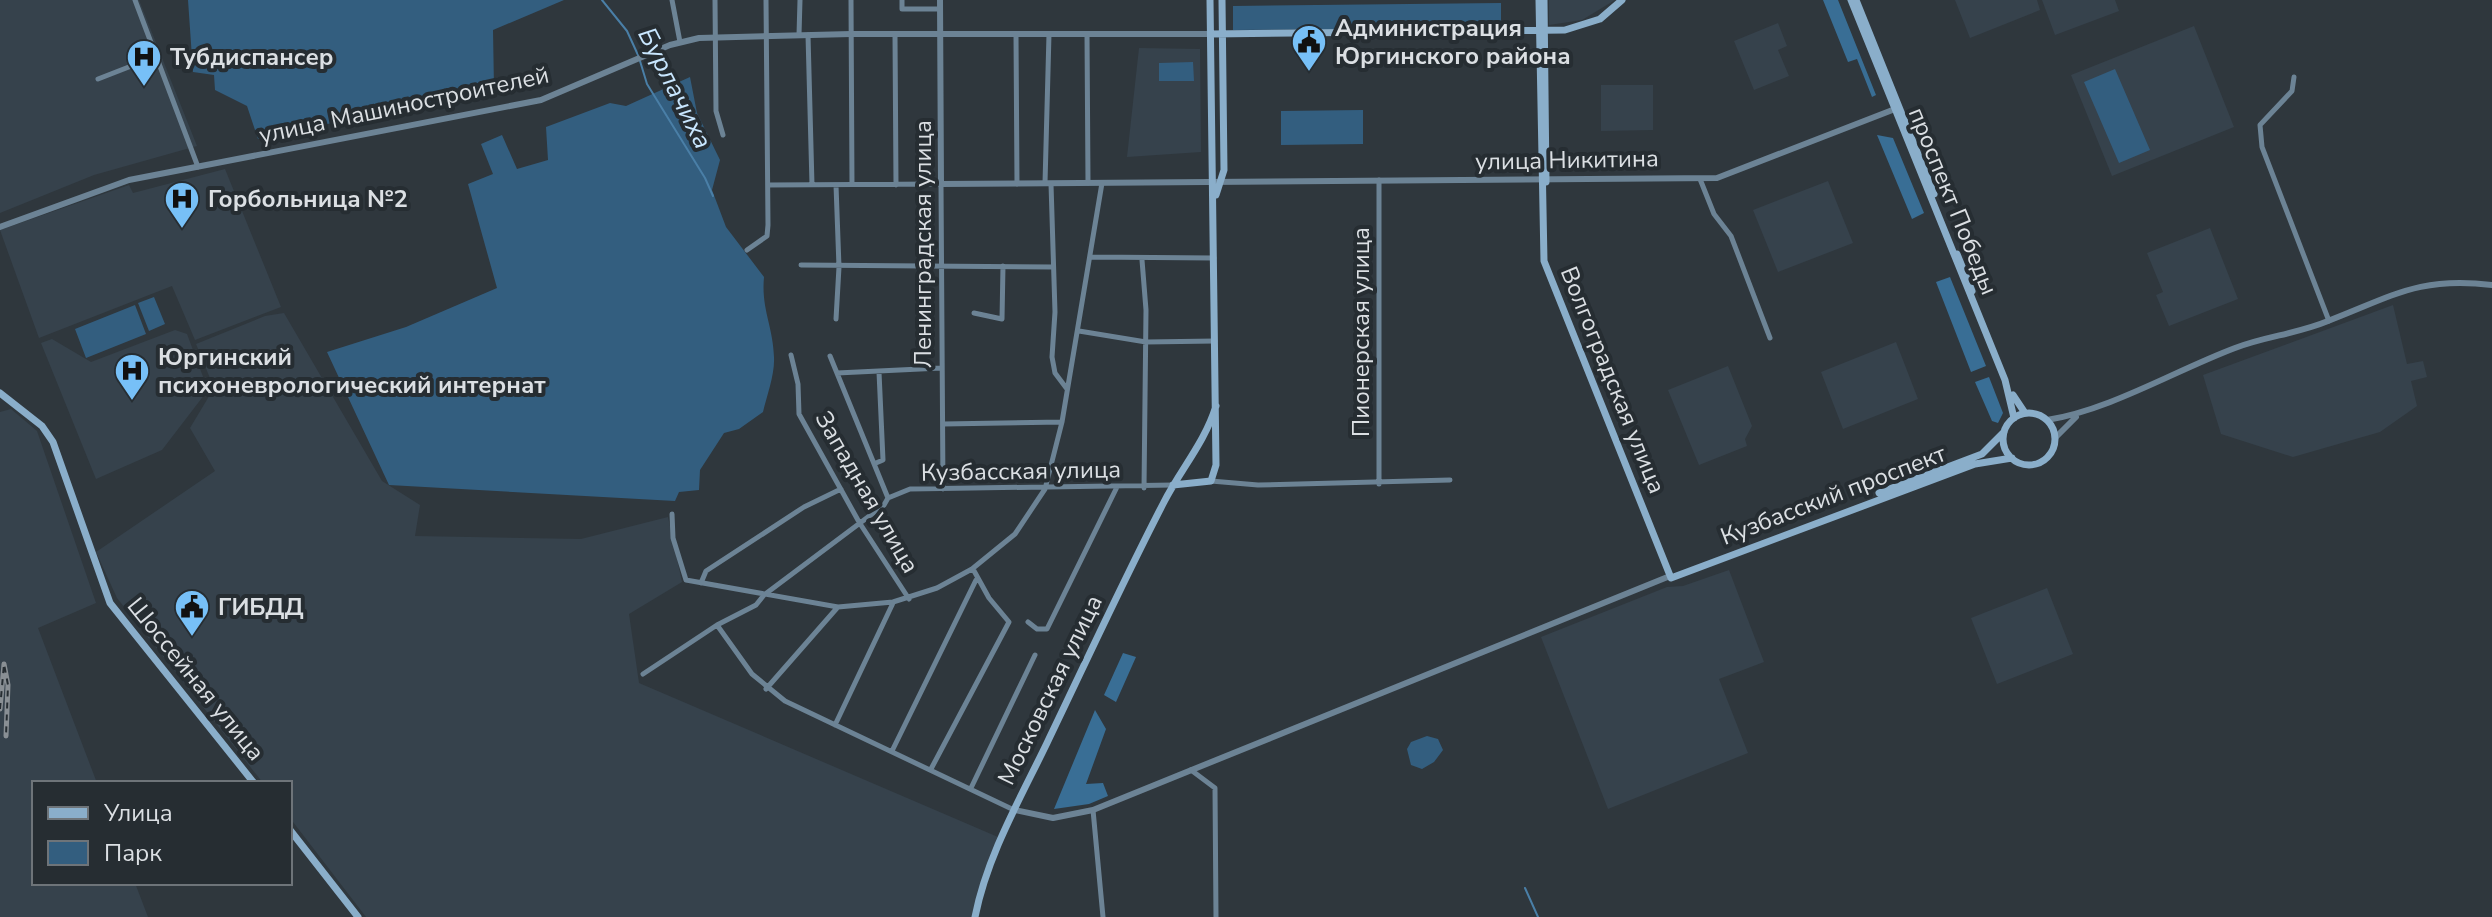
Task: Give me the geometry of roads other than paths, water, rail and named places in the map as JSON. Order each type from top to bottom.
[{"type":"main road","name":"Московская улица","points":[[1210,0],[1217,444],[1211,481]]},
{"type":"main road","points":[[1215,197],[1224,182],[1222,0]]},
{"type":"main road","name":"Волгоградская улица","points":[[1542,0],[1547,272],[1672,576]]},
{"type":"main road","name":"улица Машиностроителей","points":[[1211,33],[1542,30],[1583,26],[1611,11],[1620,0]]},
{"type":"main road","points":[[1854,0],[2014,398],[2025,413],[2047,420],[2055,438],[2050,455],[2036,464],[2019,463],[2004,445],[2004,432]]},
{"type":"main road","name":"проспект Победы","points":[[1854,0],[2005,380],[2014,418]]},
{"type":"main road","name":"Шоссейная улица","points":[[0,393],[42,426],[53,442],[110,603],[252,781]]},
{"type":"main road","name":"Московская улица","points":[[975,917],[987,873],[1015,810],[1173,485],[1201,443],[1216,406]]},
{"type":"main road","points":[[1672,576],[1973,458],[1991,448],[2014,418],[2025,413]]},
{"type":"main road","points":[[1201,443],[1208,439],[1217,444]]},
{"type":"main road","name":"Кузбасский проспект","points":[[1672,576],[1975,464],[2012,458]]},
{"type":"main road","points":[[1181,472],[1182,479],[1188,485]]},
{"type":"main road","points":[[1173,485],[1211,481]]},
{"type":"main road","points":[[292,833],[358,917]]},
{"type":"street","points":[[135,0],[198,167]]},
{"type":"street","points":[[672,0],[680,42]]},
{"type":"street","points":[[715,0],[716,111],[723,135]]},
{"type":"street","points":[[747,250],[767,236],[766,0]]},
{"type":"street","points":[[800,0],[812,185]]},
{"type":"street","points":[[851,0],[852,185]]},
{"type":"street","points":[[902,0],[902,9],[940,9]]},
{"type":"street","name":"Ленинградская улица","points":[[940,0],[943,489]]},
{"type":"street","name":"улица Машиностроителей","points":[[0,227],[120,182],[541,100],[680,42],[715,36],[1211,33]]},
{"type":"street","points":[[1049,34],[1052,357],[1055,373],[1068,390]]},
{"type":"street","points":[[1087,34],[1088,183]]},
{"type":"street","points":[[895,35],[896,185]]},
{"type":"street","points":[[1016,35],[1017,184]]},
{"type":"street","points":[[98,79],[157,56]]},
{"type":"street","points":[[2294,77],[2292,91],[2260,125],[2262,147],[2329,321]]},
{"type":"street","name":"улица Никитина","points":[[1211,181],[1717,178],[1895,109]]},
{"type":"street","points":[[1700,179],[1714,214],[1731,236],[1770,338]]},
{"type":"street","name":"Пионерская улица","points":[[1379,180],[1379,484]]},
{"type":"street","points":[[768,185],[1211,181]]},
{"type":"street","points":[[672,514],[673,538],[686,580],[764,595],[838,607],[893,602],[909,599],[972,569],[1015,534],[1045,489],[1062,422],[1079,331],[1102,183]]},
{"type":"street","points":[[836,185],[839,267],[836,319]]},
{"type":"street","points":[[1091,257],[1142,260],[1214,258]]},
{"type":"street","points":[[1142,260],[1146,342],[1144,488]]},
{"type":"street","points":[[801,265],[1053,267]]},
{"type":"street","points":[[974,313],[1002,319],[1003,266]]},
{"type":"street","points":[[2047,420],[2079,414],[2234,348],[2268,336],[2293,335],[2428,283],[2492,285]]},
{"type":"street","points":[[1079,331],[1146,342],[1215,341]]},
{"type":"street","name":"Западная улица","points":[[791,355],[798,384],[799,414],[859,522],[909,599]]},
{"type":"street","points":[[830,356],[888,498]]},
{"type":"street","points":[[837,373],[941,368]]},
{"type":"street","points":[[876,463],[883,460],[879,372]]},
{"type":"street","points":[[2055,438],[2079,414]]},
{"type":"street","points":[[943,424],[1062,422]]},
{"type":"street","points":[[1211,481],[1258,485],[1450,480]]},
{"type":"street","name":"Кузбасская улица","points":[[643,674],[717,625],[756,605],[764,595],[884,505],[888,498],[910,489],[1144,488],[1173,485]]},
{"type":"street","points":[[1028,622],[1037,629],[1047,629],[1117,487]]},
{"type":"street","points":[[701,583],[706,571],[804,507],[841,489]]},
{"type":"street","points":[[931,769],[1009,622],[972,569]]},
{"type":"street","points":[[717,625],[766,689],[1015,810],[1053,818],[1093,810],[1672,576]]},
{"type":"street","points":[[892,751],[977,578]]},
{"type":"street","name":"Западная улица","points":[[835,725],[893,602]]},
{"type":"street","points":[[766,689],[838,607]]},
{"type":"street","points":[[971,788],[1035,655]]},
{"type":"street","points":[[1191,770],[1215,788],[1216,917]]},
{"type":"street","points":[[1093,810],[1103,917]]},
{"type":"waterway","name":"Бурлачиха","points":[[602,0],[627,31],[638,55]]},
{"type":"waterway","name":"Бурлачиха","points":[[640,61],[647,84],[713,196]]},
{"type":"waterway","points":[[1525,888],[1538,917]]},
{"type":"railway","points":[[0,709],[4,664],[8,685],[6,736]]},
{"type":"place","name":"Администрация Юргинского района","points":[[1309,73]]},
{"type":"place","name":"Тубдиспансер","points":[[144,88]]},
{"type":"place","name":"Горбольница №2","points":[[182,230]]},
{"type":"place","name":"Юргинский психоневрологический интернат","points":[[132,402]]},
{"type":"place","name":"ГИБДД","points":[[192,638]]}]
